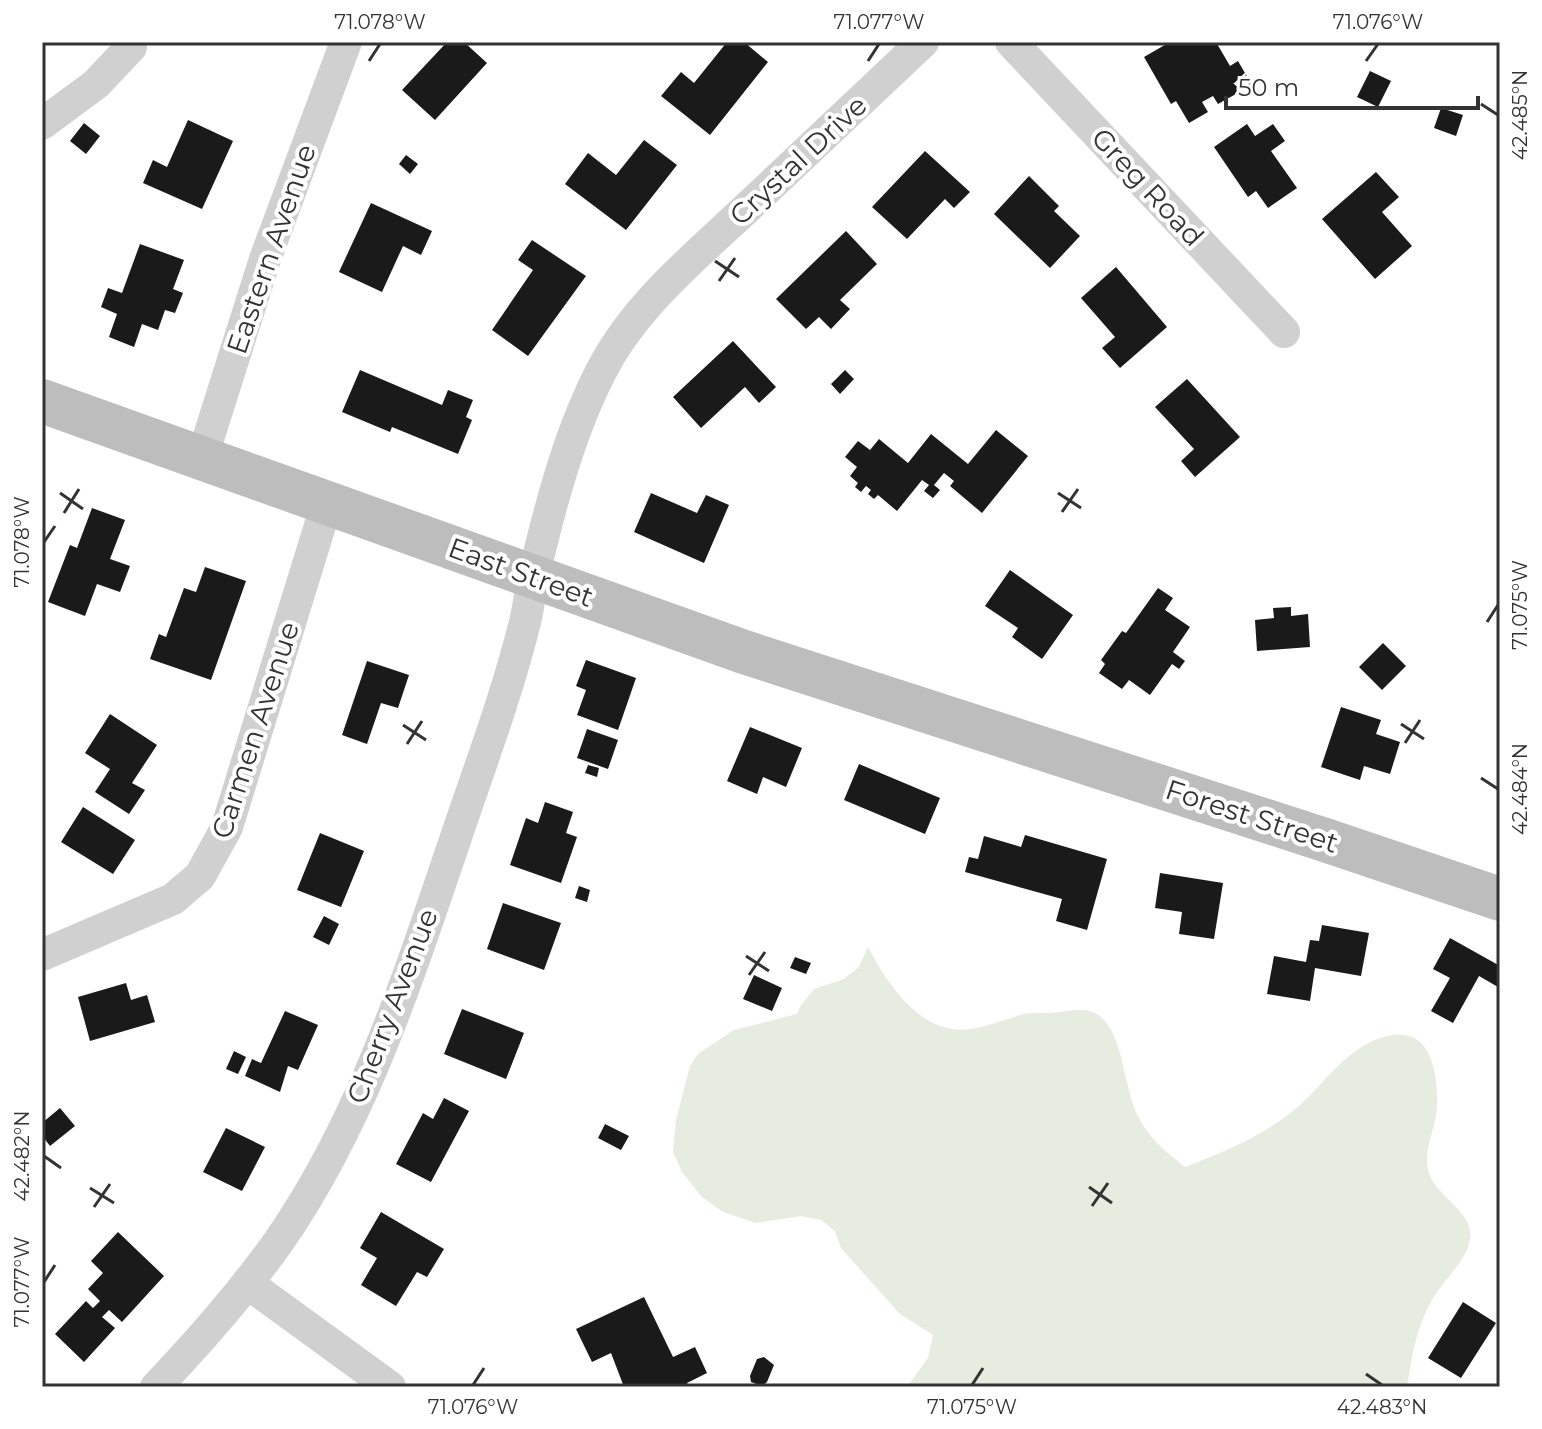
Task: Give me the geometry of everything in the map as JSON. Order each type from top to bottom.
[{"type":"main road","name":"East Street","points":[[42,401],[744,652],[1002,737]]},
{"type":"main road","name":"Forest Street","points":[[1002,737],[1285,826],[1500,899]]},
{"type":"street","name":"Eastern Avenue","points":[[202,458],[275,231],[346,42]]},
{"type":"street","name":"Crystal Drive","points":[[533,577],[567,458],[587,401],[626,331],[698,254],[923,42]]},
{"type":"street","name":"Greg Road","points":[[1011,42],[1284,332]]},
{"type":"street","points":[[42,124],[96,84],[131,47]]},
{"type":"street","name":"Carmen Avenue","points":[[42,955],[173,899],[200,876],[214,855],[227,827],[327,503]]},
{"type":"street","name":"Cherry Avenue","points":[[156,1387],[247,1283],[279,1241],[328,1159],[381,1046],[407,980],[480,765],[526,620],[533,577]]},
{"type":"street","points":[[247,1283],[390,1387]]},
{"type":"shaded area","points":[[868,947],[886,978],[910,1007],[941,1026],[958,1030],[977,1028],[1028,1013],[1082,1010],[1097,1014],[1114,1036],[1141,1122],[1158,1144],[1185,1167],[1239,1144],[1288,1115],[1358,1049],[1387,1036],[1402,1035],[1414,1038],[1423,1045],[1433,1067],[1437,1094],[1427,1156],[1429,1173],[1440,1191],[1462,1214],[1470,1233],[1466,1252],[1436,1293],[1422,1321],[1407,1387],[907,1387],[928,1358],[933,1335],[900,1314],[841,1248],[835,1231],[821,1220],[801,1216],[756,1223],[723,1212],[702,1197],[682,1172],[673,1152],[676,1120],[690,1066],[698,1054],[734,1030],[797,1014],[814,989],[844,979],[859,967]]},
{"type":"building","points":[[447,42],[464,42],[487,63],[435,120],[402,90]]},
{"type":"building","points":[[727,42],[744,42],[768,62],[710,135],[661,96],[681,72],[694,83]]},
{"type":"building","points":[[1170,42],[1216,42],[1230,66],[1238,61],[1252,85],[1218,104],[1213,96],[1202,102],[1208,112],[1189,123],[1176,101],[1171,104],[1144,57]]},
{"type":"building","points":[[1370,71],[1391,81],[1378,107],[1357,97]]},
{"type":"building","points":[[1441,108],[1463,115],[1456,136],[1434,128]]},
{"type":"building","points":[[188,120],[233,141],[202,209],[143,183],[153,160],[167,167]]},
{"type":"building","points":[[84,123],[100,136],[86,154],[70,141]]},
{"type":"building","points":[[1247,124],[1255,136],[1273,124],[1285,141],[1271,151],[1297,188],[1268,208],[1256,191],[1248,197],[1214,147]]},
{"type":"building","points":[[644,140],[677,165],[626,230],[565,184],[588,153],[616,175]]},
{"type":"building","points":[[925,151],[970,192],[954,208],[945,199],[907,239],[872,207]]},
{"type":"building","points":[[406,155],[418,164],[410,174],[399,164]]},
{"type":"building","points":[[1376,172],[1399,197],[1382,212],[1412,246],[1375,279],[1322,219]]},
{"type":"building","points":[[1029,176],[1059,206],[1054,211],[1080,236],[1050,268],[994,214]]},
{"type":"building","points":[[371,203],[432,231],[421,255],[403,246],[382,292],[339,272]]},
{"type":"building","points":[[846,231],[877,264],[840,300],[850,309],[831,329],[819,317],[806,329],[776,299]]},
{"type":"building","points":[[532,240],[586,276],[528,356],[492,330],[533,270],[518,260]]},
{"type":"building","points":[[140,244],[184,260],[173,289],[183,293],[175,313],[165,310],[158,330],[142,324],[134,347],[109,337],[117,314],[101,307],[108,288],[122,293]]},
{"type":"building","points":[[1116,267],[1167,327],[1120,368],[1102,348],[1115,337],[1081,298]]},
{"type":"building","points":[[733,341],[776,387],[759,403],[745,387],[701,428],[673,397]]},
{"type":"building","points":[[360,370],[442,405],[448,390],[473,400],[466,417],[472,420],[458,454],[392,427],[390,432],[342,412]]},
{"type":"building","points":[[845,370],[854,379],[840,394],[831,384]]},
{"type":"building","points":[[1187,379],[1240,437],[1195,477],[1181,461],[1194,449],[1155,407]]},
{"type":"building","points":[[996,430],[1028,456],[982,513],[950,486],[954,481],[944,473],[934,485],[940,490],[933,498],[924,491],[929,485],[922,480],[897,511],[878,495],[874,499],[868,494],[871,490],[866,486],[861,492],[855,487],[858,483],[850,476],[857,467],[845,457],[858,441],[870,450],[879,439],[908,463],[931,434],[968,464]]},
{"type":"building","points":[[651,493],[697,513],[706,495],[729,505],[704,563],[634,532]]},
{"type":"building","points":[[92,508],[125,520],[110,559],[130,566],[120,592],[97,584],[85,616],[48,602],[70,545],[77,548]]},
{"type":"building","points":[[205,567],[246,581],[211,680],[150,659],[159,634],[166,637],[184,588],[196,592]]},
{"type":"building","points":[[1010,570],[1073,615],[1042,659],[1012,637],[1018,628],[985,606]]},
{"type":"building","points":[[1158,588],[1173,598],[1165,610],[1190,627],[1173,652],[1185,661],[1179,669],[1172,664],[1150,695],[1129,680],[1122,689],[1099,673],[1105,664],[1101,660],[1122,631],[1126,633]]},
{"type":"building","points":[[1291,607],[1291,616],[1308,614],[1310,647],[1257,651],[1255,620],[1274,618],[1273,608]]},
{"type":"building","points":[[1383,643],[1406,666],[1382,690],[1359,667]]},
{"type":"building","points":[[586,660],[636,678],[618,730],[577,715],[586,690],[576,686]]},
{"type":"building","points":[[367,661],[409,675],[398,708],[381,703],[367,744],[342,735]]},
{"type":"building","points":[[1341,707],[1381,720],[1376,734],[1400,742],[1390,774],[1364,766],[1360,780],[1321,767]]},
{"type":"building","points":[[110,714],[157,745],[132,783],[145,790],[129,814],[95,792],[110,769],[85,753]]},
{"type":"building","points":[[750,727],[802,748],[786,787],[763,777],[757,794],[727,781]]},
{"type":"building","points":[[587,729],[618,740],[608,769],[577,758]]},
{"type":"building","points":[[859,764],[940,798],[925,834],[844,800]]},
{"type":"building","points":[[588,765],[599,768],[597,777],[585,773]]},
{"type":"building","points":[[545,802],[573,812],[566,833],[577,837],[561,883],[510,865],[526,818],[538,823]]},
{"type":"building","points":[[83,807],[135,840],[113,874],[61,842]]},
{"type":"building","points":[[320,833],[364,851],[341,907],[297,890]]},
{"type":"building","points":[[1025,835],[1107,859],[1087,930],[1056,921],[1062,899],[965,872],[969,857],[978,859],[984,836],[1021,847]]},
{"type":"building","points":[[1160,873],[1223,883],[1214,939],[1179,934],[1182,912],[1155,908]]},
{"type":"building","points":[[579,886],[590,890],[587,902],[575,898]]},
{"type":"building","points":[[503,903],[561,923],[544,970],[487,949]]},
{"type":"building","points":[[324,916],[339,924],[329,945],[313,937]]},
{"type":"building","points":[[1322,925],[1369,933],[1361,976],[1315,968],[1310,1001],[1267,994],[1274,956],[1306,962],[1310,940],[1319,941]]},
{"type":"building","points":[[1450,938],[1500,966],[1498,987],[1479,976],[1453,1023],[1431,1011],[1450,978],[1433,969]]},
{"type":"building","points":[[795,957],[811,963],[806,974],[790,968]]},
{"type":"building","points":[[754,975],[782,988],[772,1011],[743,999]]},
{"type":"building","points":[[126,983],[131,1000],[147,995],[155,1022],[90,1041],[78,997]]},
{"type":"building","points":[[462,1009],[524,1033],[506,1079],[444,1054]]},
{"type":"building","points":[[285,1011],[318,1025],[298,1070],[288,1066],[280,1092],[245,1076],[252,1059],[261,1063]]},
{"type":"building","points":[[234,1051],[246,1057],[238,1074],[226,1069]]},
{"type":"building","points":[[444,1098],[469,1111],[431,1182],[396,1164],[423,1113],[433,1119]]},
{"type":"building","points":[[60,1108],[75,1126],[50,1146],[44,1138],[42,1140],[42,1123]]},
{"type":"building","points":[[605,1124],[629,1136],[621,1150],[598,1138]]},
{"type":"building","points":[[226,1128],[265,1147],[242,1191],[203,1172]]},
{"type":"building","points":[[381,1212],[444,1249],[427,1277],[417,1272],[396,1306],[361,1285],[377,1258],[360,1248]]},
{"type":"building","points":[[118,1232],[164,1276],[122,1322],[109,1310],[102,1317],[115,1328],[84,1362],[55,1334],[86,1301],[93,1308],[100,1301],[88,1289],[103,1273],[91,1261]]},
{"type":"building","points":[[644,1297],[673,1357],[695,1347],[707,1373],[687,1383],[689,1387],[624,1387],[611,1353],[592,1362],[576,1329]]},
{"type":"building","points":[[1463,1302],[1496,1323],[1461,1378],[1428,1358]]},
{"type":"building","points":[[764,1357],[774,1365],[762,1386],[751,1382],[750,1376],[757,1359]]}]
